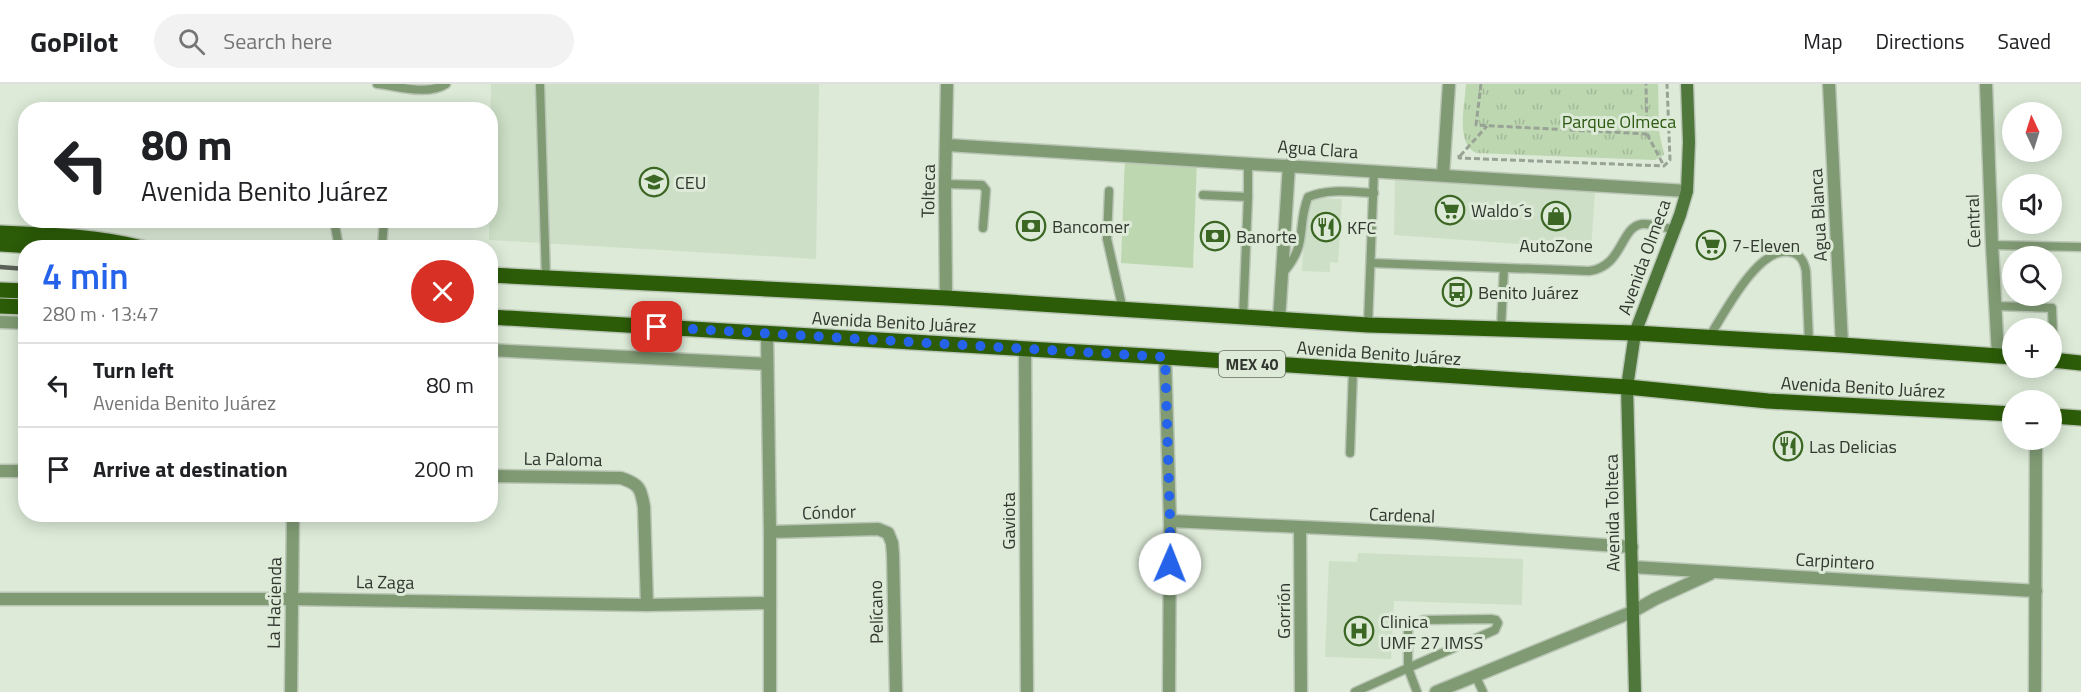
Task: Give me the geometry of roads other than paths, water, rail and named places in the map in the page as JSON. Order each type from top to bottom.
[{"type":"main road","points":[[0,233],[110,240]]},
{"type":"main road","points":[[0,244],[18,245]]},
{"type":"main road","points":[[0,252],[18,253]]},
{"type":"main road","name":"Avenida Benito Juárez","points":[[498,276],[946,298],[1243,319],[1635,333],[2002,357]]},
{"type":"main road","points":[[0,290],[18,291]]},
{"type":"main road","points":[[0,306],[18,307]]},
{"type":"main road","name":"Avenida Benito Juárez","points":[[498,318],[1165,357],[1627,387],[1768,401],[2002,413]]},
{"type":"main road","points":[[2062,361],[2081,363]]},
{"type":"main road","points":[[2062,417],[2081,418]]},
{"type":"street","name":"Tolteca","points":[[946,298],[947,84]]},
{"type":"street","points":[[1443,175],[1449,84]]},
{"type":"street","name":"Avenida Olmeca","points":[[1635,333],[1675,230],[1687,191],[1689,160],[1687,84]]},
{"type":"street","name":"Agua Blanca","points":[[1829,84],[1842,345]]},
{"type":"street","name":"Central","points":[[1986,84],[1995,306],[2002,338]]},
{"type":"street","name":"Agua Clara","points":[[947,145],[1687,191]]},
{"type":"street","points":[[1279,320],[1289,165]]},
{"type":"street","points":[[0,322],[18,323]]},
{"type":"street","name":"Avenida Tolteca","points":[[1635,333],[1627,387],[1635,692]]},
{"type":"street","points":[[767,334],[770,692]]},
{"type":"street","name":"Gaviota","points":[[1025,349],[1027,692]]},
{"type":"street","points":[[498,350],[767,364]]},
{"type":"street","points":[[1165,357],[1170,521],[1169,692]]},
{"type":"street","points":[[2035,692],[2036,450]]},
{"type":"street","points":[[0,471],[18,471]]},
{"type":"street","name":"La Paloma","points":[[498,476],[621,478],[635,483],[642,492],[644,507],[647,605]]},
{"type":"street","name":"Cardenal","points":[[1170,521],[1632,547]]},
{"type":"street","name":"La Hacienda","points":[[291,692],[293,522]]},
{"type":"street","name":"Cóndor","points":[[770,532],[878,529],[888,533]]},
{"type":"street","name":"Gorrión","points":[[1300,529],[1302,692]]},
{"type":"street","name":"Pelícano","points":[[888,533],[892,549],[896,692]]},
{"type":"street","name":"Carpintero","points":[[1632,567],[2036,591]]},
{"type":"street","points":[[1436,692],[1632,612],[1714,572]]},
{"type":"street","name":"La Zaga","points":[[0,598],[291,599],[647,605],[770,603]]},
{"type":"lane","points":[[377,84],[438,89],[446,84]]},
{"type":"lane","points":[[540,84],[546,279]]},
{"type":"lane","points":[[1243,319],[1248,163]]},
{"type":"lane","points":[[1368,325],[1374,171]]},
{"type":"lane","points":[[945,184],[982,185],[986,190],[983,228]]},
{"type":"lane","points":[[1109,190],[1107,239],[1123,310]]},
{"type":"lane","points":[[1283,273],[1298,253],[1304,207],[1308,197],[1319,192],[1330,191],[1374,193]]},
{"type":"lane","points":[[1203,195],[1248,197]]},
{"type":"lane","points":[[1371,263],[1577,272],[1600,270],[1610,263],[1630,231],[1636,226],[1647,224],[1675,230]]},
{"type":"lane","points":[[1992,245],[2081,247]]},
{"type":"lane","points":[[1708,339],[1734,298],[1762,261],[1782,252],[1791,252],[1798,255],[1804,262],[1806,271],[1809,343]]},
{"type":"lane","points":[[1501,328],[1504,268]]},
{"type":"lane","points":[[1995,306],[2052,308],[2052,318]]},
{"type":"lane","points":[[1350,453],[1353,371]]},
{"type":"lane","points":[[1355,692],[1408,668],[1494,630],[1498,623],[1496,620],[1416,622],[1410,625],[1408,668],[1417,692]]},
{"type":"lane","points":[[1475,675],[1482,692]]},
{"type":"railway","points":[[0,267],[18,268]]},
{"type":"place","name":"CEU","points":[[654,182]]},
{"type":"place","name":"Waldo´s","points":[[1450,210]]},
{"type":"place","name":"AutoZone","points":[[1556,216]]},
{"type":"place","name":"Bancomer","points":[[1031,226]]},
{"type":"place","name":"KFC","points":[[1326,227]]},
{"type":"place","name":"Banorte","points":[[1215,236]]},
{"type":"place","name":"7-Eleven","points":[[1711,245]]},
{"type":"place","name":"Benito Juárez","points":[[1457,292]]},
{"type":"place","name":"Las Delicias","points":[[1788,446]]},
{"type":"place","name":"Clinica UMF 27 IMSS","points":[[1359,631]]},
{"type":"park label","name":"Parque Olmeca","points":[[1619,121]]}]
